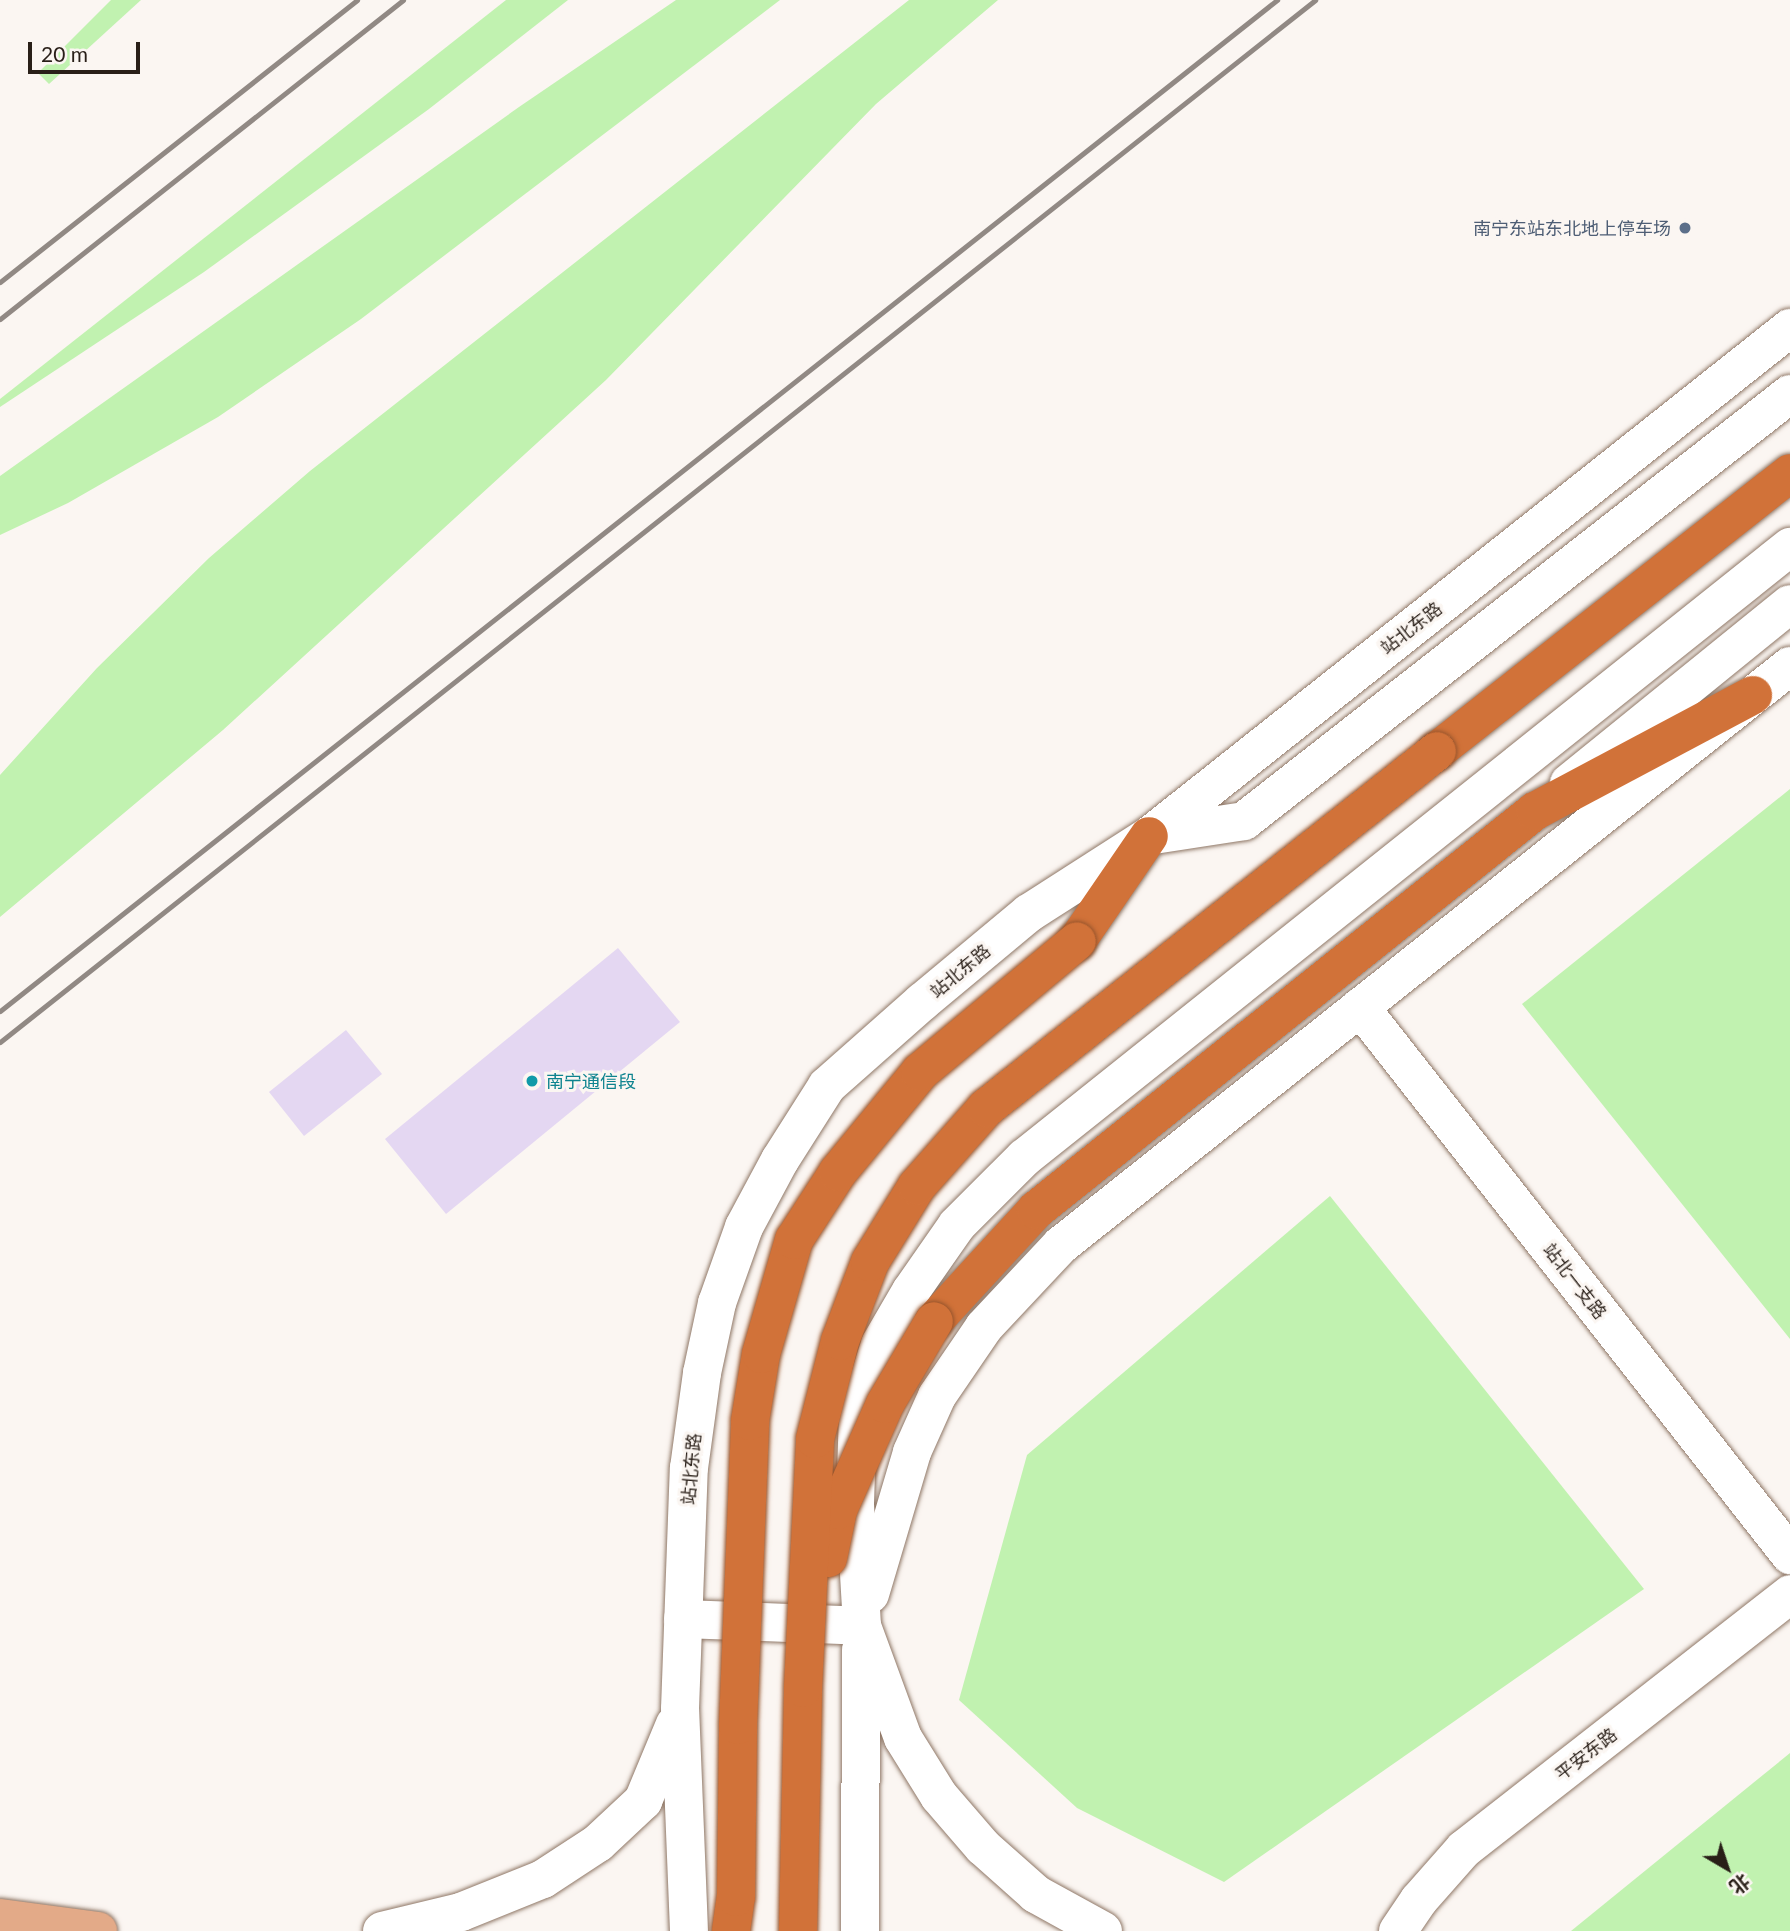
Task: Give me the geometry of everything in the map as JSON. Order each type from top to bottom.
[{"type":"highway","points":[[798,1931],[803,1688],[815,1440],[839,1341],[870,1262],[917,1186],[986,1108],[1790,473]]},
{"type":"highway","points":[[803,1688],[838,1510],[885,1404],[934,1321],[1036,1210],[1535,811],[1753,695]]},
{"type":"highway","points":[[732,1931],[736,1897],[738,1725],[750,1421],[761,1354],[794,1241],[838,1172],[920,1072],[1077,941],[1149,836]]},
{"type":"main road","points":[[0,1918],[98,1931]]},
{"type":"street","name":"站北东路","points":[[689,1931],[680,1709],[689,1468],[704,1361],[717,1303],[744,1227],[780,1160],[827,1086],[922,1002],[1029,914],[1149,836],[1790,328]]},
{"type":"street","points":[[1149,836],[1244,821],[1790,394]]},
{"type":"street","points":[[860,1931],[862,1626],[855,1503],[858,1413],[880,1344],[911,1291],[957,1225],[1024,1158],[1790,547]]},
{"type":"street","points":[[1535,811],[1790,604]]},
{"type":"street","points":[[1103,1931],[1036,1894],[983,1847],[939,1796],[903,1738],[862,1626],[912,1452],[937,1396],[985,1327],[1061,1245],[1790,666]]},
{"type":"street","name":"站北一支路","points":[[1360,1007],[1790,1555]]},
{"type":"street","name":"平安东路","points":[[1398,1931],[1419,1900],[1464,1850],[1790,1594]]},
{"type":"street","points":[[683,1619],[862,1626]]},
{"type":"street","points":[[382,1931],[461,1912],[543,1879],[598,1843],[643,1801],[667,1749],[680,1709]]},
{"type":"green space","points":[[111,0],[141,0],[49,84],[38,73]]},
{"type":"green space","points":[[506,0],[568,0],[429,109],[204,272],[0,407],[0,399]]},
{"type":"green space","points":[[676,0],[780,0],[361,319],[218,417],[68,503],[0,535],[0,476],[519,107]]},
{"type":"green space","points":[[909,0],[998,0],[876,104],[606,380],[223,730],[0,917],[0,775],[97,668],[209,558],[310,471]]},
{"type":"green space","points":[[1790,789],[1790,1339],[1522,1004]]},
{"type":"green space","points":[[1330,1196],[1644,1589],[1224,1882],[1077,1808],[959,1700],[1027,1455]]},
{"type":"green space","points":[[1790,1753],[1790,1931],[1571,1931]]},
{"type":"building","name":"南宁通信段","points":[[618,948],[680,1022],[446,1214],[385,1139]]},
{"type":"building","points":[[346,1030],[382,1074],[304,1136],[269,1092]]},
{"type":"railway","points":[[0,282],[357,0]]},
{"type":"railway","points":[[0,319],[403,0]]},
{"type":"railway","points":[[0,1011],[1277,0]]},
{"type":"railway","points":[[0,1042],[1315,0]]},
{"type":"place","name":"南宁东站东北地上停车场","points":[[1685,228]]},
{"type":"place","name":"南宁通信段","points":[[532,1081]]}]
